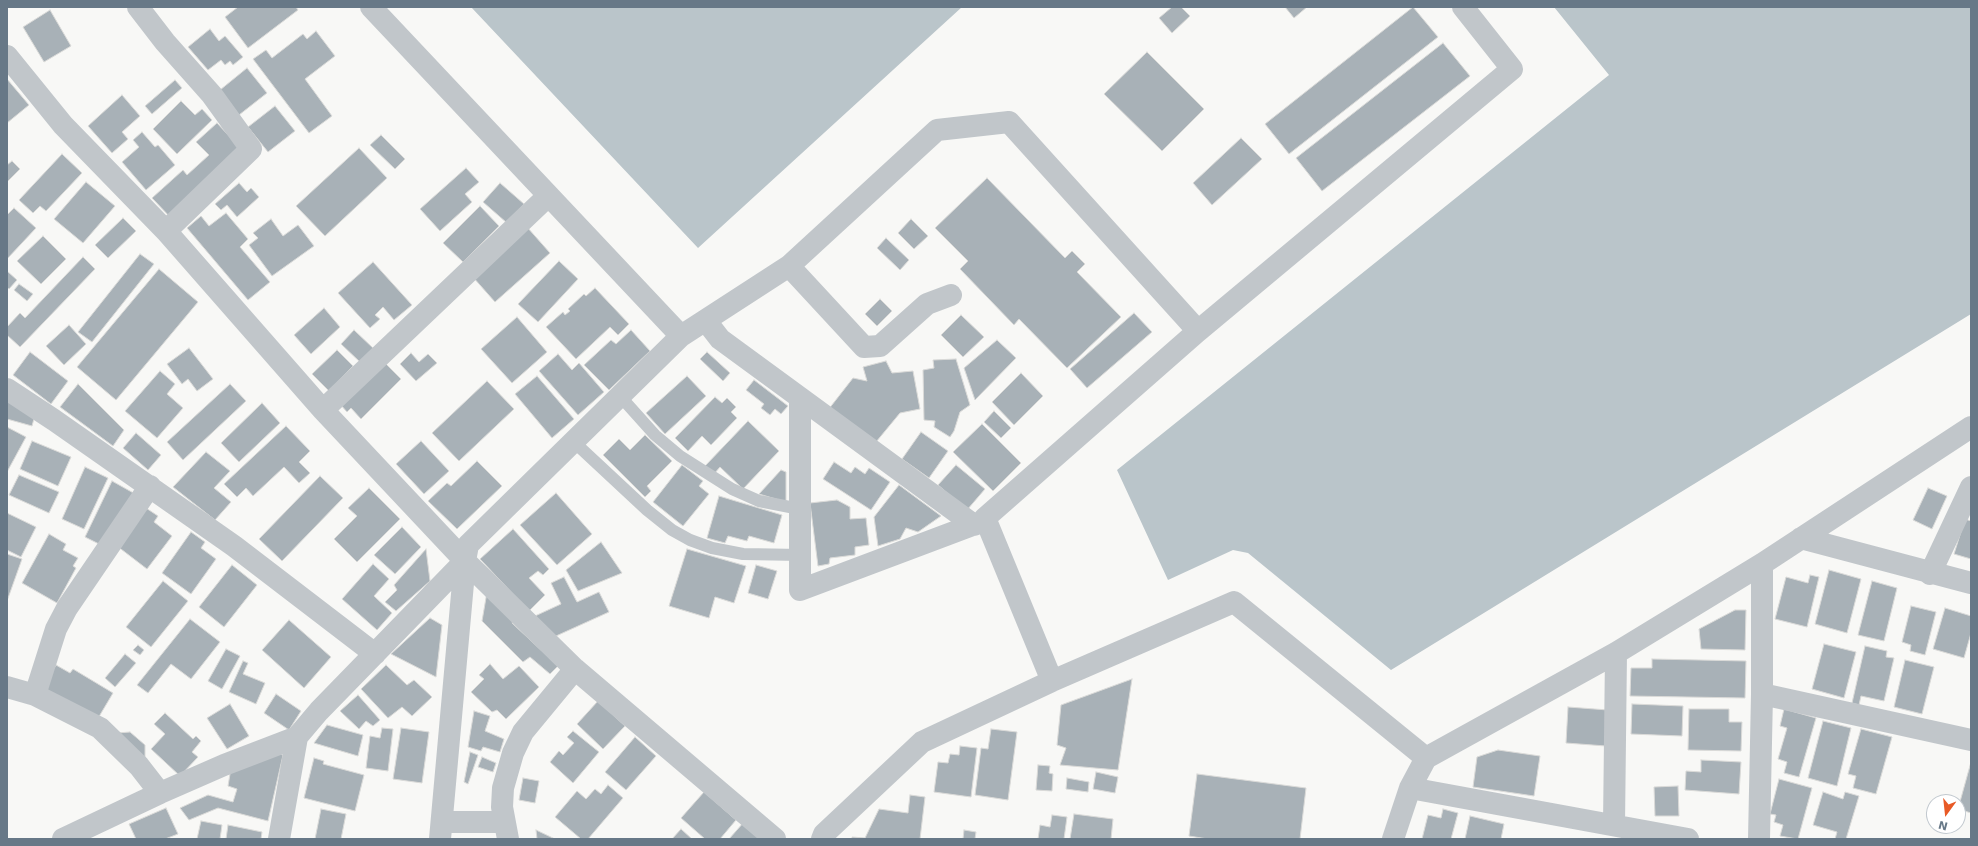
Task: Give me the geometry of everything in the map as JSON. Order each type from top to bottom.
[{"type":"street","points":[[138,7],[165,42],[212,96],[252,149],[166,231]]},
{"type":"street","points":[[371,7],[681,336]]},
{"type":"street","points":[[800,399],[800,590],[980,523],[1198,331],[1512,70],[1463,7]]},
{"type":"street","points":[[7,56],[63,125],[166,231],[323,410],[465,561],[575,669],[776,839]]},
{"type":"street","points":[[575,669],[523,732],[513,753],[503,788],[502,807],[506,830],[441,831],[465,561],[468,545],[681,336],[789,266],[937,130],[1009,122],[1198,331]]},
{"type":"street","points":[[323,410],[548,196]]},
{"type":"street","points":[[789,266],[864,347],[880,346],[927,304],[951,295]]},
{"type":"street","points":[[706,321],[720,339],[800,399],[980,523],[1052,681]]},
{"type":"street","points":[[7,389],[150,486],[240,551],[374,654]]},
{"type":"street","points":[[1393,839],[1410,788],[1426,758],[1616,653],[1762,564],[1971,427]]},
{"type":"street","points":[[35,695],[56,629],[67,608],[150,486]]},
{"type":"street","points":[[1930,574],[1971,487]]},
{"type":"street","points":[[1801,538],[1930,574],[1971,583]]},
{"type":"street","points":[[278,839],[298,737],[319,711],[465,561]]},
{"type":"street","points":[[1759,839],[1762,694],[1762,564]]},
{"type":"street","points":[[822,839],[824,834],[922,742],[1052,681],[1234,602],[1426,758]]},
{"type":"street","points":[[1614,825],[1616,653]]},
{"type":"street","points":[[7,686],[35,695],[100,728],[139,766],[160,792]]},
{"type":"street","points":[[1762,694],[1971,740]]},
{"type":"street","points":[[63,839],[160,792],[224,765],[298,737]]},
{"type":"street","points":[[1410,788],[1688,839]]},
{"type":"lane","points":[[620,396],[655,435],[680,456],[732,489],[759,501],[800,509]]},
{"type":"lane","points":[[574,442],[647,510],[672,530],[690,540],[712,548],[743,554],[801,555]]},
{"type":"shaded area","points":[[471,7],[962,7],[698,248]]},
{"type":"shaded area","points":[[1554,7],[1971,7],[1971,314],[1391,670],[1248,553],[1233,550],[1168,580],[1117,470],[1609,75]]},
{"type":"building","points":[[238,7],[296,7],[298,10],[248,48],[225,17]]},
{"type":"building","points":[[1172,7],[1181,7],[1190,16],[1172,33],[1159,18]]},
{"type":"building","points":[[1285,7],[1307,7],[1294,18]]},
{"type":"building","points":[[1413,7],[1438,37],[1289,154],[1265,124]]},
{"type":"building","points":[[50,10],[71,46],[44,62],[23,27]]},
{"type":"building","points":[[210,29],[219,41],[225,36],[243,57],[233,65],[230,61],[225,65],[221,60],[208,70],[188,47]]},
{"type":"building","points":[[316,31],[335,56],[305,79],[332,116],[309,133],[253,59],[266,50],[272,58],[303,34],[307,39]]},
{"type":"building","points":[[1443,43],[1470,76],[1322,191],[1296,158]]},
{"type":"building","points":[[1147,52],[1204,109],[1162,151],[1104,94]]},
{"type":"building","points":[[247,68],[267,93],[239,115],[220,90]]},
{"type":"building","points":[[7,79],[29,105],[7,123]]},
{"type":"building","points":[[175,80],[182,88],[152,114],[145,106]]},
{"type":"building","points":[[122,95],[140,116],[122,132],[128,139],[112,153],[88,126]]},
{"type":"building","points":[[181,101],[195,115],[202,109],[212,120],[177,154],[153,129]]},
{"type":"building","points":[[275,106],[295,131],[268,152],[248,127]]},
{"type":"building","points":[[217,123],[243,151],[171,218],[152,198],[183,170],[187,175],[209,155],[196,142]]},
{"type":"building","points":[[142,132],[155,147],[158,145],[175,165],[146,190],[122,162],[139,147],[133,140]]},
{"type":"building","points":[[381,135],[405,159],[395,169],[370,145]]},
{"type":"building","points":[[1241,138],[1262,159],[1212,205],[1193,183]]},
{"type":"building","points":[[359,148],[387,178],[325,236],[296,206]]},
{"type":"building","points":[[62,154],[82,173],[46,211],[40,206],[33,213],[19,200]]},
{"type":"building","points":[[12,161],[20,169],[7,182],[7,165]]},
{"type":"building","points":[[466,168],[479,182],[465,194],[472,202],[440,231],[420,209]]},
{"type":"building","points":[[987,178],[1065,258],[1072,251],[1085,264],[1077,272],[1121,317],[1067,368],[1019,319],[1014,325],[960,269],[968,261],[935,228]]},
{"type":"building","points":[[86,182],[115,206],[83,243],[54,219]]},
{"type":"building","points":[[239,183],[247,192],[251,188],[259,197],[237,217],[227,205],[221,210],[215,204]]},
{"type":"building","points":[[500,183],[524,204],[507,223],[483,202]]},
{"type":"building","points":[[480,206],[499,226],[463,262],[443,243]]},
{"type":"building","points":[[14,208],[36,228],[7,259],[7,215]]},
{"type":"building","points":[[226,213],[248,239],[240,247],[270,282],[248,300],[187,228],[201,216],[209,226]]},
{"type":"building","points":[[123,218],[136,231],[108,258],[95,245]]},
{"type":"building","points":[[271,219],[283,236],[298,225],[314,246],[272,276],[249,245],[258,238],[253,233]]},
{"type":"building","points":[[911,219],[928,236],[914,249],[898,233]]},
{"type":"building","points":[[527,227],[550,253],[495,302],[472,276]]},
{"type":"building","points":[[43,236],[66,259],[41,284],[17,261]]},
{"type":"building","points":[[886,238],[909,260],[900,270],[877,248]]},
{"type":"building","points":[[140,254],[154,264],[92,342],[78,332]]},
{"type":"building","points":[[83,257],[95,269],[20,347],[7,335],[7,327],[20,313],[25,318]]},
{"type":"building","points":[[559,261],[578,279],[538,322],[518,304]]},
{"type":"building","points":[[373,262],[412,305],[394,320],[383,307],[375,315],[380,319],[370,328],[338,293]]},
{"type":"building","points":[[159,269],[198,302],[116,400],[77,367]]},
{"type":"building","points":[[7,271],[17,280],[9,289],[7,287]]},
{"type":"building","points":[[19,284],[33,294],[27,301],[14,290]]},
{"type":"building","points":[[595,288],[629,324],[618,335],[610,327],[576,359],[546,327],[563,312],[565,315],[570,311],[568,309],[584,294],[586,296]]},
{"type":"building","points":[[880,299],[892,311],[877,326],[865,314]]},
{"type":"building","points":[[324,308],[340,327],[311,354],[294,335]]},
{"type":"building","points":[[1134,313],[1152,332],[1087,388],[1070,369]]},
{"type":"building","points":[[961,315],[984,337],[963,357],[941,335]]},
{"type":"building","points":[[517,317],[547,352],[512,383],[481,349]]},
{"type":"building","points":[[69,325],[86,344],[64,365],[46,346]]},
{"type":"building","points":[[354,330],[374,349],[361,363],[341,344]]},
{"type":"building","points":[[631,330],[650,351],[609,390],[584,365],[611,340],[616,344]]},
{"type":"building","points":[[997,340],[1016,358],[975,400],[964,368]]},
{"type":"building","points":[[189,348],[213,379],[197,391],[188,379],[182,384],[167,364]]},
{"type":"building","points":[[337,350],[353,366],[329,391],[312,374]]},
{"type":"building","points":[[30,352],[68,381],[51,404],[13,375]]},
{"type":"building","points":[[707,352],[730,373],[723,381],[700,359]]},
{"type":"building","points":[[411,353],[419,362],[428,354],[437,363],[416,381],[400,364]]},
{"type":"building","points":[[558,354],[572,370],[579,363],[604,392],[578,415],[539,371]]},
{"type":"building","points":[[956,359],[970,405],[960,412],[954,431],[950,437],[934,427],[935,421],[924,420],[923,370],[934,368],[933,360]]},
{"type":"building","points":[[886,361],[892,373],[913,371],[920,409],[900,413],[876,442],[828,410],[853,378],[867,381],[863,367]]},
{"type":"building","points":[[384,362],[401,379],[361,419],[351,408],[347,412],[340,404]]},
{"type":"building","points":[[160,371],[175,384],[167,394],[183,408],[157,438],[125,411]]},
{"type":"building","points":[[1021,373],[1043,396],[1014,425],[992,402]]},
{"type":"building","points":[[537,376],[574,419],[552,438],[515,394]]},
{"type":"building","points":[[687,376],[706,396],[665,434],[646,413]]},
{"type":"building","points":[[754,380],[788,406],[781,414],[775,409],[770,415],[761,408],[764,404],[746,390]]},
{"type":"building","points":[[487,381],[514,409],[459,461],[432,433]]},
{"type":"building","points":[[78,384],[124,430],[113,446],[60,407]]},
{"type":"building","points":[[230,384],[246,401],[183,460],[167,442]]},
{"type":"building","points":[[7,397],[35,415],[32,426],[7,419]]},
{"type":"building","points":[[715,397],[722,403],[727,398],[736,407],[731,412],[737,418],[711,445],[702,436],[688,451],[675,438]]},
{"type":"building","points":[[262,403],[280,423],[239,462],[221,443]]},
{"type":"building","points":[[994,411],[1011,428],[1001,438],[984,422]]},
{"type":"building","points":[[748,421],[779,451],[743,489],[720,467],[714,474],[705,466]]},
{"type":"building","points":[[982,424],[1021,463],[993,491],[953,452]]},
{"type":"building","points":[[286,426],[310,451],[299,462],[310,473],[299,483],[284,467],[253,496],[246,488],[237,497],[224,484]]},
{"type":"building","points":[[7,427],[26,437],[7,472]]},
{"type":"building","points":[[921,432],[948,451],[929,478],[902,459]]},
{"type":"building","points":[[136,433],[161,455],[148,470],[123,448]]},
{"type":"building","points":[[645,435],[672,461],[647,486],[651,491],[645,497],[603,455],[619,439],[630,450]]},
{"type":"building","points":[[32,441],[71,457],[58,486],[20,469]]},
{"type":"building","points":[[421,441],[449,471],[424,494],[396,464]]},
{"type":"building","points":[[206,452],[230,471],[214,488],[231,502],[215,520],[173,487]]},
{"type":"building","points":[[477,461],[502,486],[457,529],[428,501],[447,483],[451,486]]},
{"type":"building","points":[[834,462],[851,473],[855,467],[865,474],[869,468],[890,482],[871,510],[823,479]]},
{"type":"building","points":[[682,465],[703,481],[699,486],[709,494],[683,526],[653,502]]},
{"type":"building","points":[[956,465],[985,489],[967,510],[938,485]]},
{"type":"building","points":[[85,467],[108,478],[84,529],[62,519]]},
{"type":"building","points":[[781,470],[786,472],[786,502],[759,494]]},
{"type":"building","points":[[19,475],[59,492],[49,513],[9,495]]},
{"type":"building","points":[[320,476],[343,498],[282,561],[259,539]]},
{"type":"building","points":[[112,481],[137,495],[99,544],[85,537]]},
{"type":"building","points":[[899,485],[941,516],[918,532],[906,528],[900,539],[878,546],[874,517]]},
{"type":"building","points":[[369,488],[400,519],[357,562],[334,539],[357,516],[348,508]]},
{"type":"building","points":[[1928,488],[1947,496],[1932,529],[1913,520]]},
{"type":"building","points":[[556,493],[592,534],[557,565],[520,525]]},
{"type":"building","points":[[719,496],[782,515],[774,543],[749,536],[747,541],[728,536],[725,543],[707,538]]},
{"type":"building","points":[[837,500],[850,507],[850,519],[866,518],[869,545],[855,547],[855,555],[830,558],[829,564],[818,566],[810,503]]},
{"type":"building","points":[[146,508],[158,516],[154,522],[172,536],[147,569],[117,546]]},
{"type":"building","points":[[7,513],[36,527],[21,557],[7,550]]},
{"type":"building","points":[[1965,519],[1971,521],[1971,559],[1954,554]]},
{"type":"building","points":[[402,527],[421,547],[395,574],[374,555]]},
{"type":"building","points":[[513,529],[549,569],[543,575],[538,571],[529,578],[545,595],[529,611],[480,559]]},
{"type":"building","points":[[191,532],[205,542],[201,548],[216,559],[191,594],[162,573]]},
{"type":"building","points":[[49,534],[66,544],[63,550],[78,558],[73,566],[76,568],[57,603],[22,583]]},
{"type":"building","points":[[601,542],[622,573],[578,591],[566,570]]},
{"type":"building","points":[[426,549],[430,581],[396,611],[385,602],[397,590],[394,585]]},
{"type":"building","points":[[687,549],[746,566],[734,603],[715,597],[709,618],[669,606]]},
{"type":"building","points":[[7,554],[22,559],[7,601]]},
{"type":"building","points":[[373,564],[389,579],[374,596],[392,613],[377,630],[342,599]]},
{"type":"building","points":[[232,565],[257,585],[224,627],[199,607]]},
{"type":"building","points":[[756,565],[777,571],[768,599],[748,593]]},
{"type":"building","points":[[1829,570],[1861,579],[1847,633],[1815,624]]},
{"type":"building","points":[[1810,575],[1819,577],[1807,627],[1775,619],[1786,577],[1808,583]]},
{"type":"building","points":[[564,577],[577,602],[599,592],[609,612],[556,636],[535,616],[561,604],[551,583]]},
{"type":"building","points":[[163,581],[188,601],[151,647],[126,627]]},
{"type":"building","points":[[1872,581],[1897,588],[1884,641],[1858,635]]},
{"type":"building","points":[[487,592],[516,617],[512,623],[558,666],[550,674],[530,657],[523,662],[482,621]]},
{"type":"building","points":[[1911,606],[1936,612],[1925,655],[1910,651],[1911,645],[1902,642]]},
{"type":"building","points":[[1945,608],[1971,616],[1971,633],[1964,658],[1933,649]]},
{"type":"building","points":[[1735,610],[1746,610],[1745,650],[1701,649],[1699,629]]},
{"type":"building","points":[[430,618],[442,625],[436,677],[391,654]]},
{"type":"building","points":[[190,619],[220,642],[191,679],[171,664],[148,693],[137,685]]},
{"type":"building","points":[[289,620],[331,657],[304,688],[262,650]]},
{"type":"building","points":[[1824,644],[1856,652],[1844,698],[1812,689]]},
{"type":"building","points":[[138,645],[144,650],[140,655],[133,650]]},
{"type":"building","points":[[1865,646],[1887,651],[1886,657],[1894,658],[1884,701],[1861,696],[1859,705],[1852,703]]},
{"type":"building","points":[[226,649],[240,656],[222,689],[208,681]]},
{"type":"building","points":[[125,654],[136,663],[115,687],[105,678]]},
{"type":"building","points":[[1652,659],[1746,661],[1745,698],[1630,696],[1631,668],[1652,668]]},
{"type":"building","points":[[1905,660],[1934,667],[1922,714],[1894,707]]},
{"type":"building","points":[[243,661],[248,663],[243,674],[265,683],[256,704],[229,692]]},
{"type":"building","points":[[490,664],[503,679],[519,666],[539,687],[506,719],[497,710],[492,712],[471,692],[484,679],[479,675]]},
{"type":"building","points":[[56,665],[70,673],[73,669],[113,693],[97,720],[43,688]]},
{"type":"building","points":[[386,665],[407,685],[414,680],[432,697],[412,716],[402,707],[388,718],[361,689]]},
{"type":"building","points":[[1132,679],[1118,770],[1060,765],[1066,748],[1057,745],[1061,705]]},
{"type":"building","points":[[276,694],[301,711],[289,730],[264,713]]},
{"type":"building","points":[[358,695],[380,720],[373,726],[366,721],[359,729],[340,711]]},
{"type":"building","points":[[598,701],[625,726],[603,749],[577,724]]},
{"type":"building","points":[[230,704],[249,736],[227,749],[207,718]]},
{"type":"building","points":[[1632,704],[1683,706],[1682,736],[1631,734]]},
{"type":"building","points":[[1568,707],[1608,710],[1606,746],[1566,743]]},
{"type":"building","points":[[1689,709],[1729,709],[1729,722],[1742,722],[1741,751],[1688,750]]},
{"type":"building","points":[[1784,709],[1816,718],[1799,777],[1784,773],[1787,762],[1778,759],[1787,728],[1780,726]]},
{"type":"building","points":[[474,711],[490,716],[485,731],[504,739],[500,752],[483,747],[481,751],[468,747]]},
{"type":"building","points":[[165,713],[193,739],[196,736],[201,741],[192,752],[198,757],[180,776],[151,749],[165,734],[154,724]]},
{"type":"building","points":[[1823,721],[1851,728],[1837,786],[1808,778]]},
{"type":"building","points":[[327,725],[363,735],[358,756],[314,743]]},
{"type":"building","points":[[382,728],[393,729],[388,771],[366,768],[370,736],[380,738]]},
{"type":"building","points":[[401,728],[429,732],[422,783],[393,779]]},
{"type":"building","points":[[991,729],[1017,732],[1008,800],[975,795],[981,748],[988,749]]},
{"type":"building","points":[[1861,729],[1892,737],[1876,794],[1853,788],[1856,776],[1848,774]]},
{"type":"building","points":[[573,731],[599,752],[573,783],[550,762],[559,751],[563,755],[574,743],[567,737]]},
{"type":"building","points":[[130,732],[145,745],[145,760],[117,733]]},
{"type":"building","points":[[635,737],[656,756],[626,790],[605,772]]},
{"type":"building","points":[[960,746],[977,748],[971,797],[934,792],[938,762],[948,763],[950,754],[959,755]]},
{"type":"building","points":[[1498,750],[1540,756],[1534,796],[1473,787],[1477,757]]},
{"type":"building","points":[[273,752],[283,755],[268,821],[218,808],[189,820],[180,808],[208,795],[233,802],[237,789],[228,786],[231,768]]},
{"type":"building","points":[[470,752],[478,755],[468,784],[464,782]]},
{"type":"building","points":[[482,757],[496,763],[493,772],[478,767]]},
{"type":"building","points":[[314,758],[324,761],[323,764],[364,775],[355,811],[304,798]]},
{"type":"building","points":[[1701,760],[1741,762],[1739,794],[1685,790],[1686,771],[1701,772]]},
{"type":"building","points":[[1971,762],[1971,813],[1966,811],[1966,794],[1962,794]]},
{"type":"building","points":[[1038,765],[1050,766],[1049,773],[1053,774],[1052,791],[1036,790]]},
{"type":"building","points":[[1096,772],[1118,777],[1115,793],[1093,789]]},
{"type":"building","points":[[1197,774],[1306,788],[1300,839],[1208,839],[1189,836]]},
{"type":"building","points":[[523,778],[539,781],[535,803],[519,800]]},
{"type":"building","points":[[1067,778],[1089,782],[1088,792],[1066,789]]},
{"type":"building","points":[[1779,779],[1812,788],[1798,839],[1780,836],[1783,825],[1774,822],[1776,815],[1770,814]]},
{"type":"building","points":[[608,785],[623,798],[588,839],[581,839],[555,817],[577,791],[586,799],[595,789],[601,794]]},
{"type":"building","points":[[1678,786],[1679,816],[1655,816],[1654,787]]},
{"type":"building","points":[[704,792],[736,820],[720,839],[705,839],[681,818]]},
{"type":"building","points":[[1823,792],[1843,799],[1845,792],[1859,796],[1846,839],[1835,839],[1837,832],[1813,825]]},
{"type":"building","points":[[910,795],[925,797],[920,839],[852,839],[852,837],[865,838],[879,809],[908,813]]},
{"type":"building","points":[[166,808],[178,834],[165,839],[136,839],[129,824]]},
{"type":"building","points":[[321,809],[346,814],[341,839],[315,839]]},
{"type":"building","points":[[1443,809],[1458,813],[1451,839],[1422,839],[1428,815],[1441,818]]},
{"type":"building","points":[[1074,814],[1113,819],[1111,839],[1070,839]]},
{"type":"building","points":[[1052,815],[1067,817],[1064,839],[1038,839],[1040,825],[1050,827]]},
{"type":"building","points":[[1470,816],[1504,824],[1501,839],[1465,839]]},
{"type":"building","points":[[201,821],[222,825],[220,839],[197,839]]},
{"type":"building","points":[[744,822],[764,839],[729,839]]},
{"type":"building","points":[[228,825],[262,832],[261,839],[226,839]]},
{"type":"building","points":[[681,829],[692,839],[672,839]]},
{"type":"building","points":[[536,830],[555,839],[537,839]]},
{"type":"building","points":[[964,830],[976,832],[975,839],[963,839]]}]
